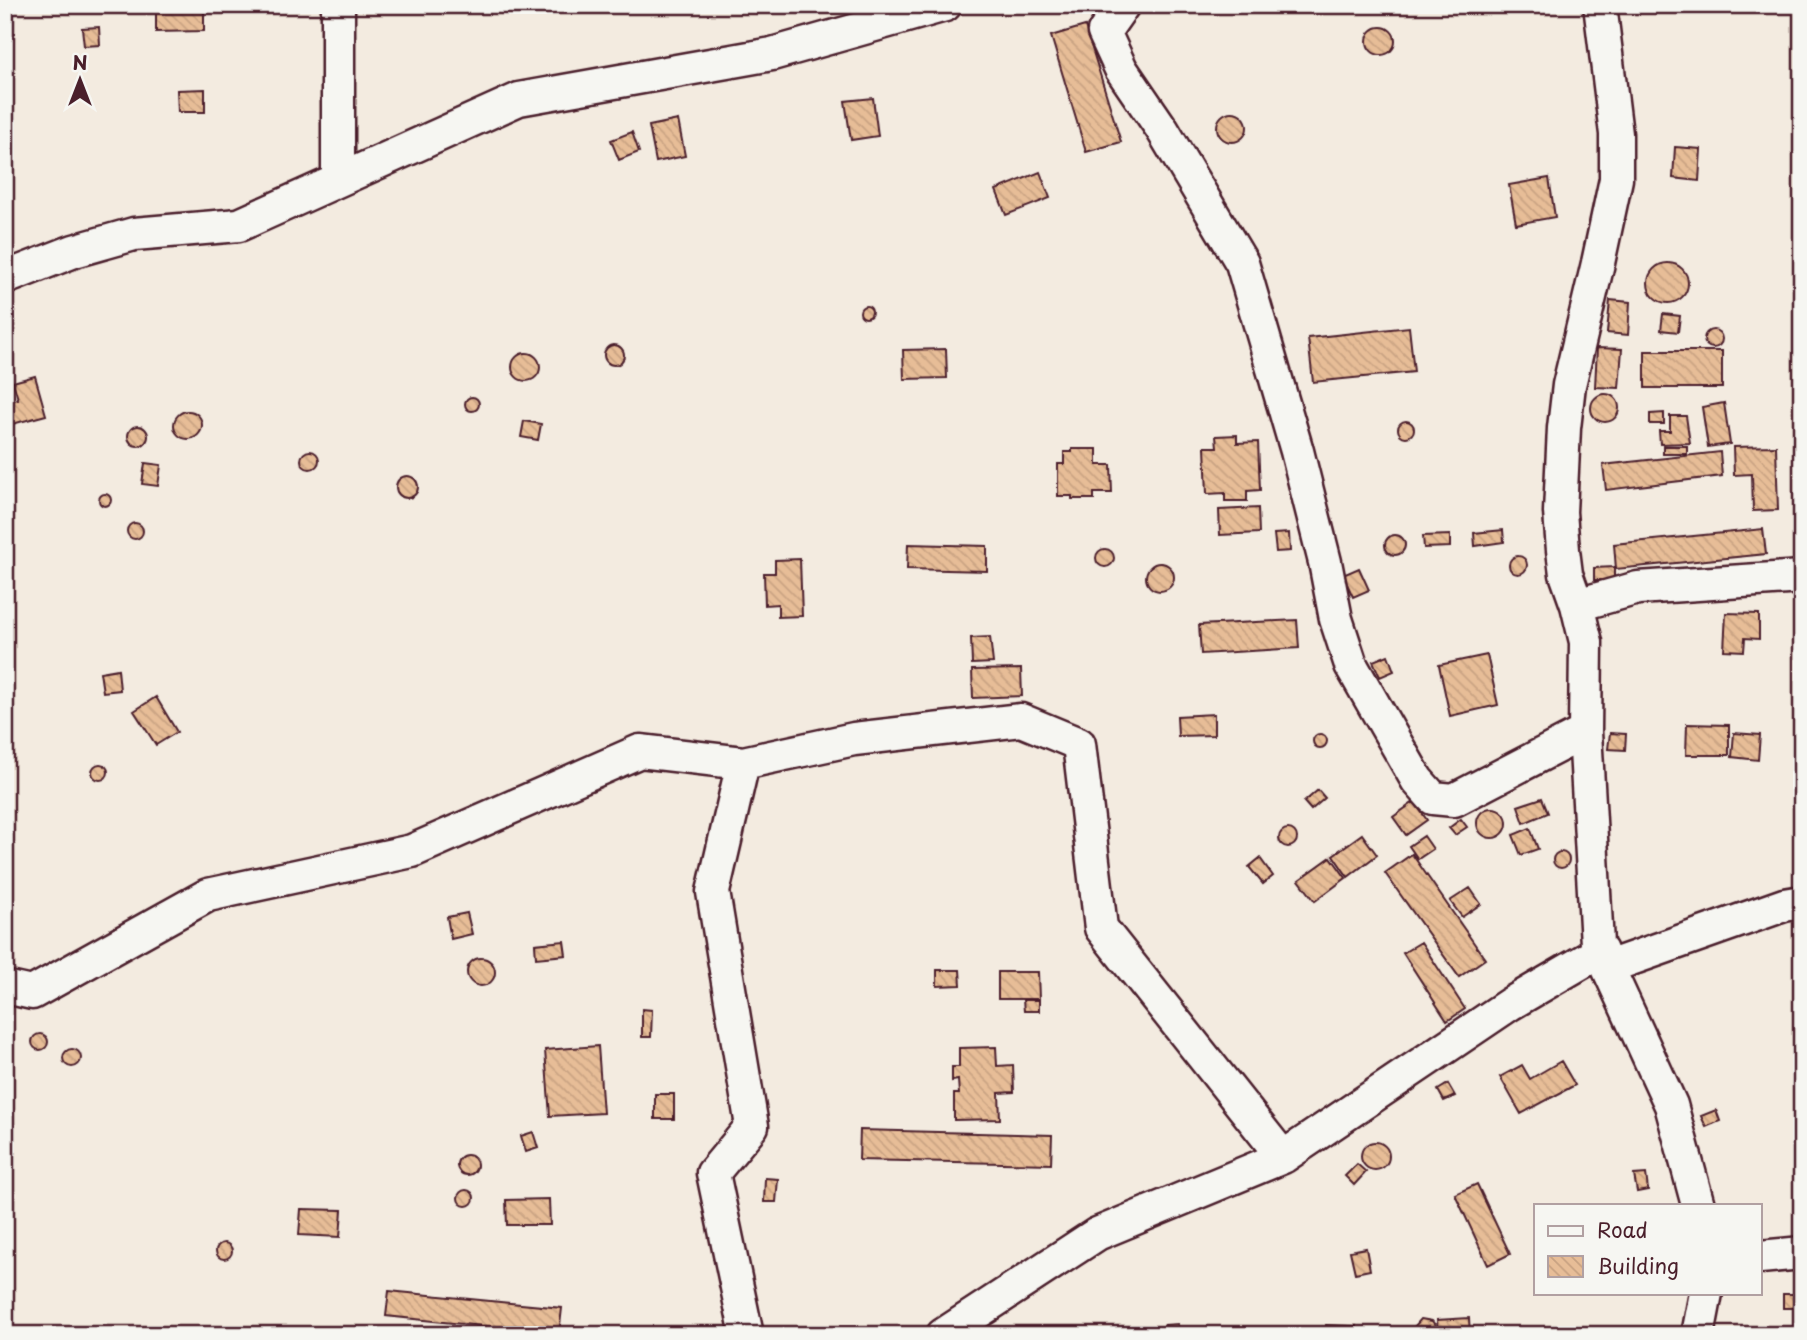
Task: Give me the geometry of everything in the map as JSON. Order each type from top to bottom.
[{"type":"street","points":[[338,5],[338,180]]},
{"type":"street","points":[[5,278],[74,251],[134,234],[239,225],[519,99],[772,54],[946,5]]},
{"type":"street","points":[[1123,5],[1104,32],[1121,69],[1162,129],[1242,263],[1297,451],[1345,648],[1351,665],[1417,780],[1433,798],[1454,800],[1585,732]]},
{"type":"street","points":[[1601,5],[1616,134],[1616,179],[1569,384],[1560,512],[1563,550],[1566,574],[1586,642],[1585,732],[1597,944],[1671,1105],[1698,1204]]},
{"type":"street","points":[[1577,604],[1638,588],[1802,577]]},
{"type":"street","points":[[5,987],[32,993],[208,895],[412,851],[640,751],[743,763],[854,739],[1021,720],[1079,744],[1101,928],[1283,1157]]},
{"type":"street","points":[[743,763],[713,892],[752,1126],[713,1173],[747,1335]]},
{"type":"street","points":[[943,1335],[1097,1234],[1283,1157],[1510,1004],[1604,959],[1802,902]]},
{"type":"street","points":[[1762,1257],[1802,1253]]},
{"type":"street","points":[[1698,1335],[1706,1294]]},
{"type":"building","points":[[204,8],[204,31],[156,32],[156,9]]},
{"type":"building","points":[[1085,26],[1121,142],[1086,152],[1051,36]]},
{"type":"building","points":[[99,27],[100,45],[84,46],[82,28]]},
{"type":"building","points":[[1381,27],[1391,31],[1395,41],[1391,51],[1381,55],[1371,51],[1367,41],[1371,31]]},
{"type":"building","points":[[205,89],[205,112],[178,112],[177,90]]},
{"type":"building","points":[[873,98],[878,136],[851,140],[845,101]]},
{"type":"building","points":[[1232,112],[1243,116],[1247,127],[1243,138],[1232,142],[1221,138],[1217,127],[1221,116]]},
{"type":"building","points":[[678,120],[685,156],[656,162],[649,126]]},
{"type":"building","points":[[632,132],[639,152],[619,160],[611,140]]},
{"type":"building","points":[[1675,147],[1701,149],[1699,181],[1673,178]]},
{"type":"building","points":[[1040,172],[1050,198],[1006,215],[996,190]]},
{"type":"building","points":[[1549,178],[1555,217],[1516,224],[1509,185]]},
{"type":"building","points":[[1668,263],[1682,269],[1688,283],[1682,297],[1668,303],[1654,297],[1648,283],[1654,269]]},
{"type":"building","points":[[1610,300],[1630,302],[1628,335],[1607,333]]},
{"type":"building","points":[[861,307],[871,307],[871,317],[861,317]]},
{"type":"building","points":[[1663,314],[1680,316],[1678,332],[1661,330]]},
{"type":"building","points":[[1409,327],[1414,372],[1313,382],[1308,338]]},
{"type":"building","points":[[1709,330],[1717,330],[1722,339],[1720,346],[1709,348],[1704,343],[1704,335]]},
{"type":"building","points":[[614,345],[621,348],[624,355],[621,362],[614,365],[607,362],[604,355],[607,348]]},
{"type":"building","points":[[1597,348],[1622,349],[1619,388],[1595,387]]},
{"type":"building","points":[[946,349],[947,378],[904,379],[903,350]]},
{"type":"building","points":[[1645,351],[1722,351],[1722,388],[1645,388]]},
{"type":"building","points":[[526,353],[536,357],[540,367],[536,377],[526,381],[516,377],[512,367],[516,357]]},
{"type":"building","points":[[35,376],[46,415],[5,426],[5,402],[18,399],[13,382]]},
{"type":"building","points":[[1605,394],[1615,398],[1619,408],[1615,418],[1605,422],[1595,418],[1591,408],[1595,398]]},
{"type":"building","points":[[469,397],[475,397],[479,404],[475,411],[469,411],[465,407],[465,401]]},
{"type":"building","points":[[1724,403],[1730,444],[1708,447],[1702,407]]},
{"type":"building","points":[[188,411],[198,415],[202,425],[198,435],[188,439],[178,435],[174,425],[178,415]]},
{"type":"building","points":[[1664,413],[1664,424],[1650,424],[1650,414]]},
{"type":"building","points":[[1670,416],[1686,416],[1690,443],[1660,444],[1659,431],[1670,431]]},
{"type":"building","points":[[524,421],[541,424],[538,440],[521,437]]},
{"type":"building","points":[[1406,421],[1414,429],[1406,437],[1398,429]]},
{"type":"building","points":[[134,426],[142,426],[148,436],[142,446],[134,446],[128,440],[128,432]]},
{"type":"building","points":[[1237,435],[1237,443],[1258,442],[1260,490],[1247,491],[1247,501],[1225,501],[1225,493],[1207,494],[1205,447],[1217,447],[1216,436]]},
{"type":"building","points":[[1663,446],[1687,446],[1687,454],[1663,454]]},
{"type":"building","points":[[1776,446],[1778,510],[1753,511],[1752,474],[1734,475],[1733,447]]},
{"type":"building","points":[[1072,449],[1097,449],[1097,465],[1111,465],[1112,493],[1094,493],[1094,499],[1058,496],[1058,464],[1064,464],[1064,452],[1072,452]]},
{"type":"building","points":[[310,451],[316,454],[319,460],[316,466],[310,469],[304,466],[301,460],[304,454]]},
{"type":"building","points":[[1720,452],[1722,476],[1606,490],[1603,465]]},
{"type":"building","points":[[145,463],[161,465],[158,486],[142,484]]},
{"type":"building","points":[[407,476],[415,479],[418,487],[415,495],[407,498],[399,495],[396,487],[399,479]]},
{"type":"building","points":[[100,495],[110,495],[110,505],[100,505]]},
{"type":"building","points":[[1258,508],[1259,533],[1220,535],[1219,510]]},
{"type":"building","points":[[135,523],[143,531],[135,539],[127,531]]},
{"type":"building","points":[[1763,529],[1766,554],[1616,569],[1614,544]]},
{"type":"building","points":[[1503,530],[1504,542],[1475,546],[1474,533]]},
{"type":"building","points":[[1289,533],[1290,551],[1276,552],[1274,534]]},
{"type":"building","points":[[1395,535],[1402,538],[1405,545],[1402,552],[1395,555],[1388,552],[1385,545],[1388,538]]},
{"type":"building","points":[[1450,535],[1450,547],[1424,548],[1423,536]]},
{"type":"building","points":[[908,544],[987,546],[987,571],[907,569]]},
{"type":"building","points":[[1105,549],[1111,552],[1114,558],[1111,564],[1105,567],[1099,564],[1096,558],[1099,552]]},
{"type":"building","points":[[1518,556],[1524,559],[1527,565],[1524,571],[1518,574],[1512,571],[1509,565],[1512,559]]},
{"type":"building","points":[[800,559],[802,616],[778,617],[778,604],[765,605],[764,573],[775,573],[775,560]]},
{"type":"building","points":[[1160,563],[1170,567],[1174,577],[1170,587],[1160,591],[1150,587],[1146,577],[1150,567]]},
{"type":"building","points":[[1614,567],[1614,580],[1594,580],[1594,568]]},
{"type":"building","points":[[1359,568],[1369,590],[1353,597],[1343,575]]},
{"type":"building","points":[[1726,613],[1759,614],[1759,639],[1745,638],[1744,651],[1724,650]]},
{"type":"building","points":[[1297,620],[1299,648],[1201,654],[1199,625]]},
{"type":"building","points":[[990,637],[993,663],[972,664],[971,638]]},
{"type":"building","points":[[1388,655],[1394,671],[1380,677],[1373,661]]},
{"type":"building","points":[[1487,655],[1498,705],[1450,716],[1439,665]]},
{"type":"building","points":[[118,669],[120,690],[103,692],[100,672]]},
{"type":"building","points":[[1021,669],[1022,696],[973,698],[972,670]]},
{"type":"building","points":[[156,697],[177,732],[156,745],[134,711]]},
{"type":"building","points":[[1214,714],[1214,735],[1178,736],[1177,716]]},
{"type":"building","points":[[1687,724],[1729,725],[1729,755],[1686,755]]},
{"type":"building","points":[[1610,733],[1626,734],[1625,750],[1608,749]]},
{"type":"building","points":[[1734,733],[1760,735],[1758,760],[1732,757]]},
{"type":"building","points":[[1320,734],[1325,736],[1325,746],[1320,748],[1315,746],[1313,741],[1315,736]]},
{"type":"building","points":[[97,764],[103,764],[108,772],[106,778],[97,780],[92,775],[92,769]]},
{"type":"building","points":[[1318,790],[1325,798],[1311,810],[1304,802]]},
{"type":"building","points":[[1542,798],[1548,813],[1524,823],[1518,806]]},
{"type":"building","points":[[1414,802],[1427,820],[1406,835],[1393,817]]},
{"type":"building","points":[[1492,808],[1503,812],[1507,823],[1503,834],[1492,838],[1481,834],[1477,823],[1481,812]]},
{"type":"building","points":[[1461,819],[1467,827],[1455,835],[1449,828]]},
{"type":"building","points":[[1530,828],[1538,849],[1521,855],[1513,835]]},
{"type":"building","points":[[1284,829],[1292,829],[1297,838],[1295,845],[1284,847],[1279,842],[1279,834]]},
{"type":"building","points":[[1362,834],[1377,855],[1348,877],[1333,855]]},
{"type":"building","points":[[1424,836],[1433,849],[1418,859],[1409,846]]},
{"type":"building","points":[[1561,852],[1569,860],[1561,868],[1553,860]]},
{"type":"building","points":[[1412,854],[1485,959],[1459,977],[1385,873]]},
{"type":"building","points":[[1331,857],[1346,878],[1315,901],[1299,880]]},
{"type":"building","points":[[1260,858],[1273,876],[1263,884],[1249,867]]},
{"type":"building","points":[[1470,888],[1481,904],[1462,917],[1450,901]]},
{"type":"building","points":[[467,913],[472,934],[451,939],[447,917]]},
{"type":"building","points":[[564,941],[566,955],[536,958],[535,944]]},
{"type":"building","points":[[1421,942],[1465,1009],[1447,1021],[1403,953]]},
{"type":"building","points":[[481,958],[491,962],[495,972],[491,982],[481,986],[471,982],[467,972],[471,962]]},
{"type":"building","points":[[937,970],[960,970],[961,985],[937,986]]},
{"type":"building","points":[[998,972],[1038,972],[1039,999],[998,999]]},
{"type":"building","points":[[1023,1000],[1039,1000],[1039,1011],[1024,1011]]},
{"type":"building","points":[[642,1009],[652,1010],[651,1037],[642,1037]]},
{"type":"building","points":[[40,1034],[48,1042],[40,1050],[32,1042]]},
{"type":"building","points":[[598,1046],[603,1113],[550,1116],[545,1050]]},
{"type":"building","points":[[996,1047],[997,1066],[1013,1065],[1014,1092],[999,1093],[1000,1119],[954,1120],[954,1094],[959,1094],[958,1080],[952,1081],[952,1067],[959,1067],[959,1048]]},
{"type":"building","points":[[72,1049],[78,1052],[81,1058],[78,1064],[72,1067],[66,1064],[63,1058],[66,1052]]},
{"type":"building","points":[[1561,1061],[1575,1085],[1521,1114],[1500,1077],[1522,1065],[1530,1079]]},
{"type":"building","points":[[1448,1084],[1455,1096],[1444,1101],[1438,1090]]},
{"type":"building","points":[[655,1094],[674,1094],[674,1119],[655,1119]]},
{"type":"building","points":[[1716,1110],[1720,1121],[1706,1127],[1701,1116]]},
{"type":"building","points":[[860,1130],[1052,1135],[1051,1164],[859,1160]]},
{"type":"building","points":[[533,1132],[538,1148],[526,1152],[521,1136]]},
{"type":"building","points":[[1375,1142],[1385,1146],[1389,1156],[1385,1166],[1375,1170],[1365,1166],[1361,1156],[1365,1146]]},
{"type":"building","points":[[467,1155],[474,1158],[477,1165],[474,1172],[467,1175],[460,1172],[457,1165],[460,1158]]},
{"type":"building","points":[[1357,1164],[1366,1172],[1354,1185],[1345,1176]]},
{"type":"building","points":[[1646,1174],[1648,1190],[1637,1192],[1634,1175]]},
{"type":"building","points":[[765,1178],[778,1179],[776,1202],[764,1202]]},
{"type":"building","points":[[1477,1184],[1510,1254],[1488,1265],[1455,1194]]},
{"type":"building","points":[[463,1190],[469,1190],[474,1198],[472,1204],[463,1206],[458,1201],[458,1195]]},
{"type":"building","points":[[549,1199],[550,1225],[507,1225],[506,1200]]},
{"type":"building","points":[[301,1209],[342,1210],[340,1237],[299,1235]]},
{"type":"building","points":[[224,1243],[232,1251],[224,1259],[216,1251]]},
{"type":"building","points":[[1366,1248],[1370,1270],[1355,1273],[1350,1251]]},
{"type":"building","points":[[389,1291],[562,1308],[559,1334],[386,1316]]},
{"type":"building","points":[[1783,1294],[1794,1294],[1794,1308],[1783,1308]]},
{"type":"building","points":[[1469,1318],[1470,1335],[1438,1335],[1437,1320]]},
{"type":"building","points":[[1421,1319],[1432,1321],[1435,1325],[1433,1335],[1415,1335],[1414,1327]]},
{"type":"building","points":[[1178,1324],[1178,1335],[1166,1335],[1165,1325]]},
{"type":"building","points":[[1326,1325],[1356,1326],[1356,1335],[1326,1335]]}]
